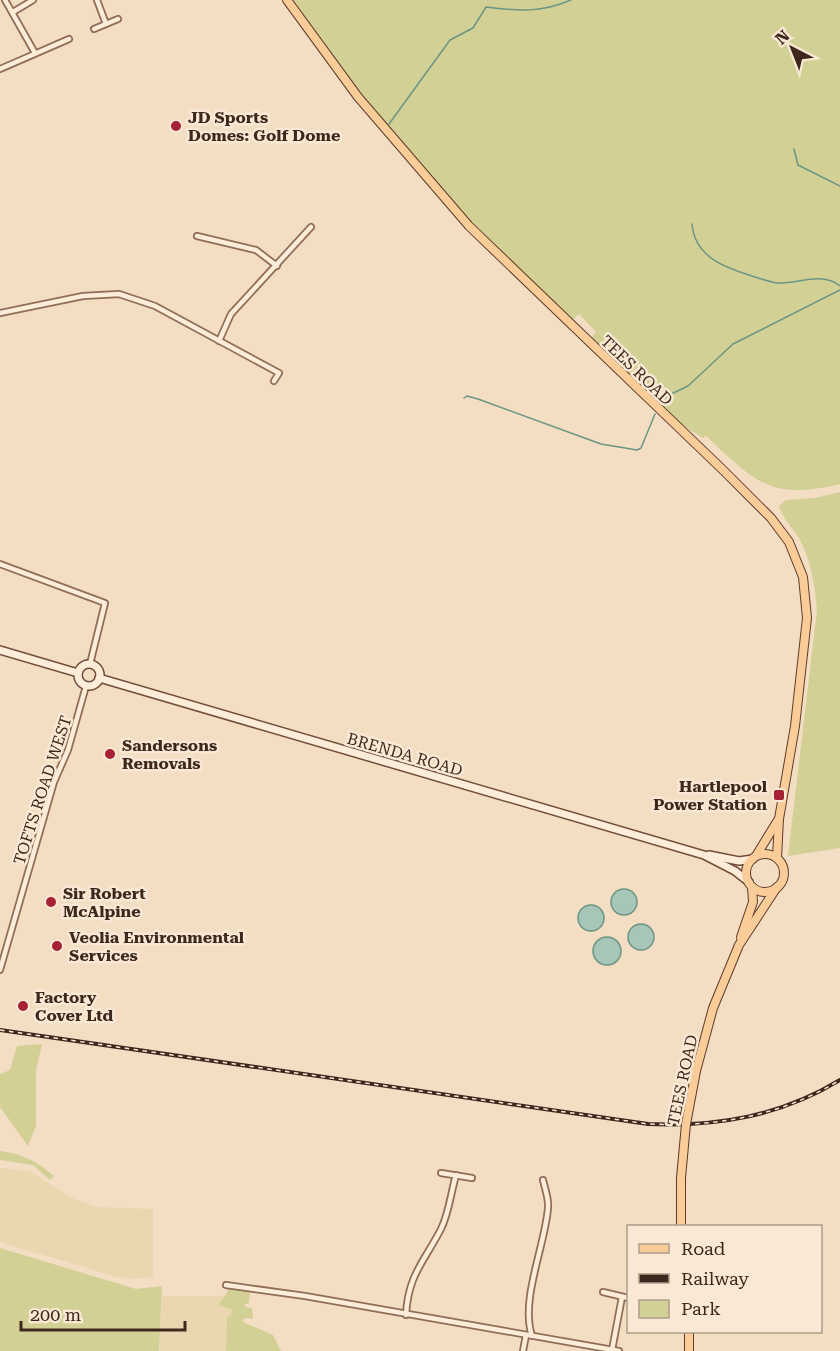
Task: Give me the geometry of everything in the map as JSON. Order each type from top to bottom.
[{"type":"main road","name":"TEES ROAD","points":[[287,0],[367,107],[470,226],[730,477],[771,518],[789,542],[803,577],[807,618],[795,726],[779,819],[777,858]]},
{"type":"main road","points":[[0,650],[78,673]]},
{"type":"main road","points":[[90,664],[98,669],[99,678],[92,686],[86,686],[78,679],[78,673],[90,664]]},
{"type":"main road","name":"BRENDA ROAD","points":[[99,678],[704,855],[739,861],[754,858]]},
{"type":"main road","name":"TEES ROAD","points":[[754,858],[779,819]]},
{"type":"main road","points":[[762,854],[777,858],[782,863],[784,874],[777,887],[763,891],[751,884],[747,867],[754,858],[762,854]]},
{"type":"main road","name":"BRENDA ROAD","points":[[704,855],[735,871],[751,884]]},
{"type":"main road","name":"TEES ROAD","points":[[681,1225],[681,1178],[686,1124],[696,1071],[713,1008],[739,945],[753,902],[751,884]]},
{"type":"main road","name":"TEES ROAD","points":[[739,945],[777,887]]},
{"type":"main road","points":[[688,1333],[689,1351]]},
{"type":"street","points":[[5,0],[35,53]]},
{"type":"street","points":[[13,12],[33,0]]},
{"type":"street","points":[[97,0],[106,24]]},
{"type":"street","points":[[94,29],[118,19]]},
{"type":"street","points":[[0,69],[69,39]]},
{"type":"street","points":[[219,341],[231,315],[311,226]]},
{"type":"street","points":[[197,236],[256,250],[277,266]]},
{"type":"street","points":[[0,313],[83,296],[119,294],[155,306],[279,373],[274,381]]},
{"type":"street","points":[[0,564],[105,603],[90,664]]},
{"type":"street","name":"TOFTS ROAD WEST","points":[[0,970],[54,782],[68,750],[86,686]]},
{"type":"street","points":[[441,1173],[472,1178]]},
{"type":"street","points":[[406,1315],[407,1299],[416,1268],[442,1228],[456,1175]]},
{"type":"street","points":[[532,1336],[529,1326],[530,1304],[548,1205],[543,1180]]},
{"type":"street","points":[[226,1286],[619,1351]]},
{"type":"street","points":[[603,1292],[627,1298]]},
{"type":"street","points":[[612,1350],[622,1297]]},
{"type":"street","points":[[523,1351],[526,1335]]},
{"type":"shaded area","points":[[624,889],[633,893],[637,902],[633,911],[624,915],[615,911],[611,902],[615,893]]},
{"type":"shaded area","points":[[591,905],[600,909],[604,918],[600,927],[591,931],[582,927],[578,918],[582,909]]},
{"type":"shaded area","points":[[641,924],[650,928],[654,937],[650,946],[641,950],[632,946],[628,937],[632,928]]},
{"type":"shaded area","points":[[607,937],[617,941],[621,951],[617,961],[607,965],[597,961],[593,951],[597,941]]},
{"type":"shaded area","points":[[0,1168],[29,1171],[74,1199],[97,1207],[153,1209],[153,1277],[133,1279],[117,1277],[0,1242]]},
{"type":"shaded area","points":[[162,1296],[224,1296],[220,1305],[232,1309],[231,1317],[227,1317],[226,1351],[160,1351]]},
{"type":"green space","points":[[292,0],[840,0],[840,484],[796,490],[765,483],[737,465],[706,436],[703,438],[682,425],[590,340],[596,332],[579,314],[572,320],[568,318],[457,207],[365,99]]},
{"type":"green space","points":[[840,492],[840,848],[788,856],[817,610],[814,582],[807,555],[779,506],[786,500],[815,498]]},
{"type":"green space","points":[[42,1044],[36,1070],[36,1126],[28,1146],[0,1107],[0,1074],[10,1070],[17,1046]]},
{"type":"green space","points":[[0,1151],[29,1159],[54,1176],[50,1180],[33,1165],[0,1160]]},
{"type":"green space","points":[[0,1248],[136,1289],[162,1286],[159,1351],[0,1351]]},
{"type":"green space","points":[[230,1287],[250,1290],[249,1303],[245,1304],[245,1307],[252,1308],[253,1319],[244,1318],[243,1322],[273,1335],[281,1351],[226,1351],[227,1317],[231,1316],[232,1310],[219,1305]]},
{"type":"waterway","points":[[389,124],[450,40],[473,28],[486,7],[529,10],[571,0]]},
{"type":"waterway","points":[[794,149],[798,165],[840,186]]},
{"type":"waterway","points":[[692,224],[694,236],[706,253],[733,270],[777,283],[826,279],[840,286]]},
{"type":"waterway","points":[[660,404],[667,396],[688,386],[733,344],[840,290]]},
{"type":"waterway","points":[[464,398],[467,396],[478,399],[601,444],[637,450],[641,448],[655,414]]},
{"type":"railway","points":[[0,1030],[648,1124],[699,1123],[748,1117],[795,1102],[840,1080]]},
{"type":"place","name":"JD Sports Domes: Golf Dome","points":[[176,126]]},
{"type":"place","name":"Sandersons Removals","points":[[110,754]]},
{"type":"place","name":"Hartlepool Power Station","points":[[779,795]]},
{"type":"place","name":"Sir Robert McAlpine","points":[[51,902]]},
{"type":"place","name":"Veolia Environmental Services","points":[[57,946]]},
{"type":"place","name":"Factory Cover Ltd","points":[[23,1006]]}]
